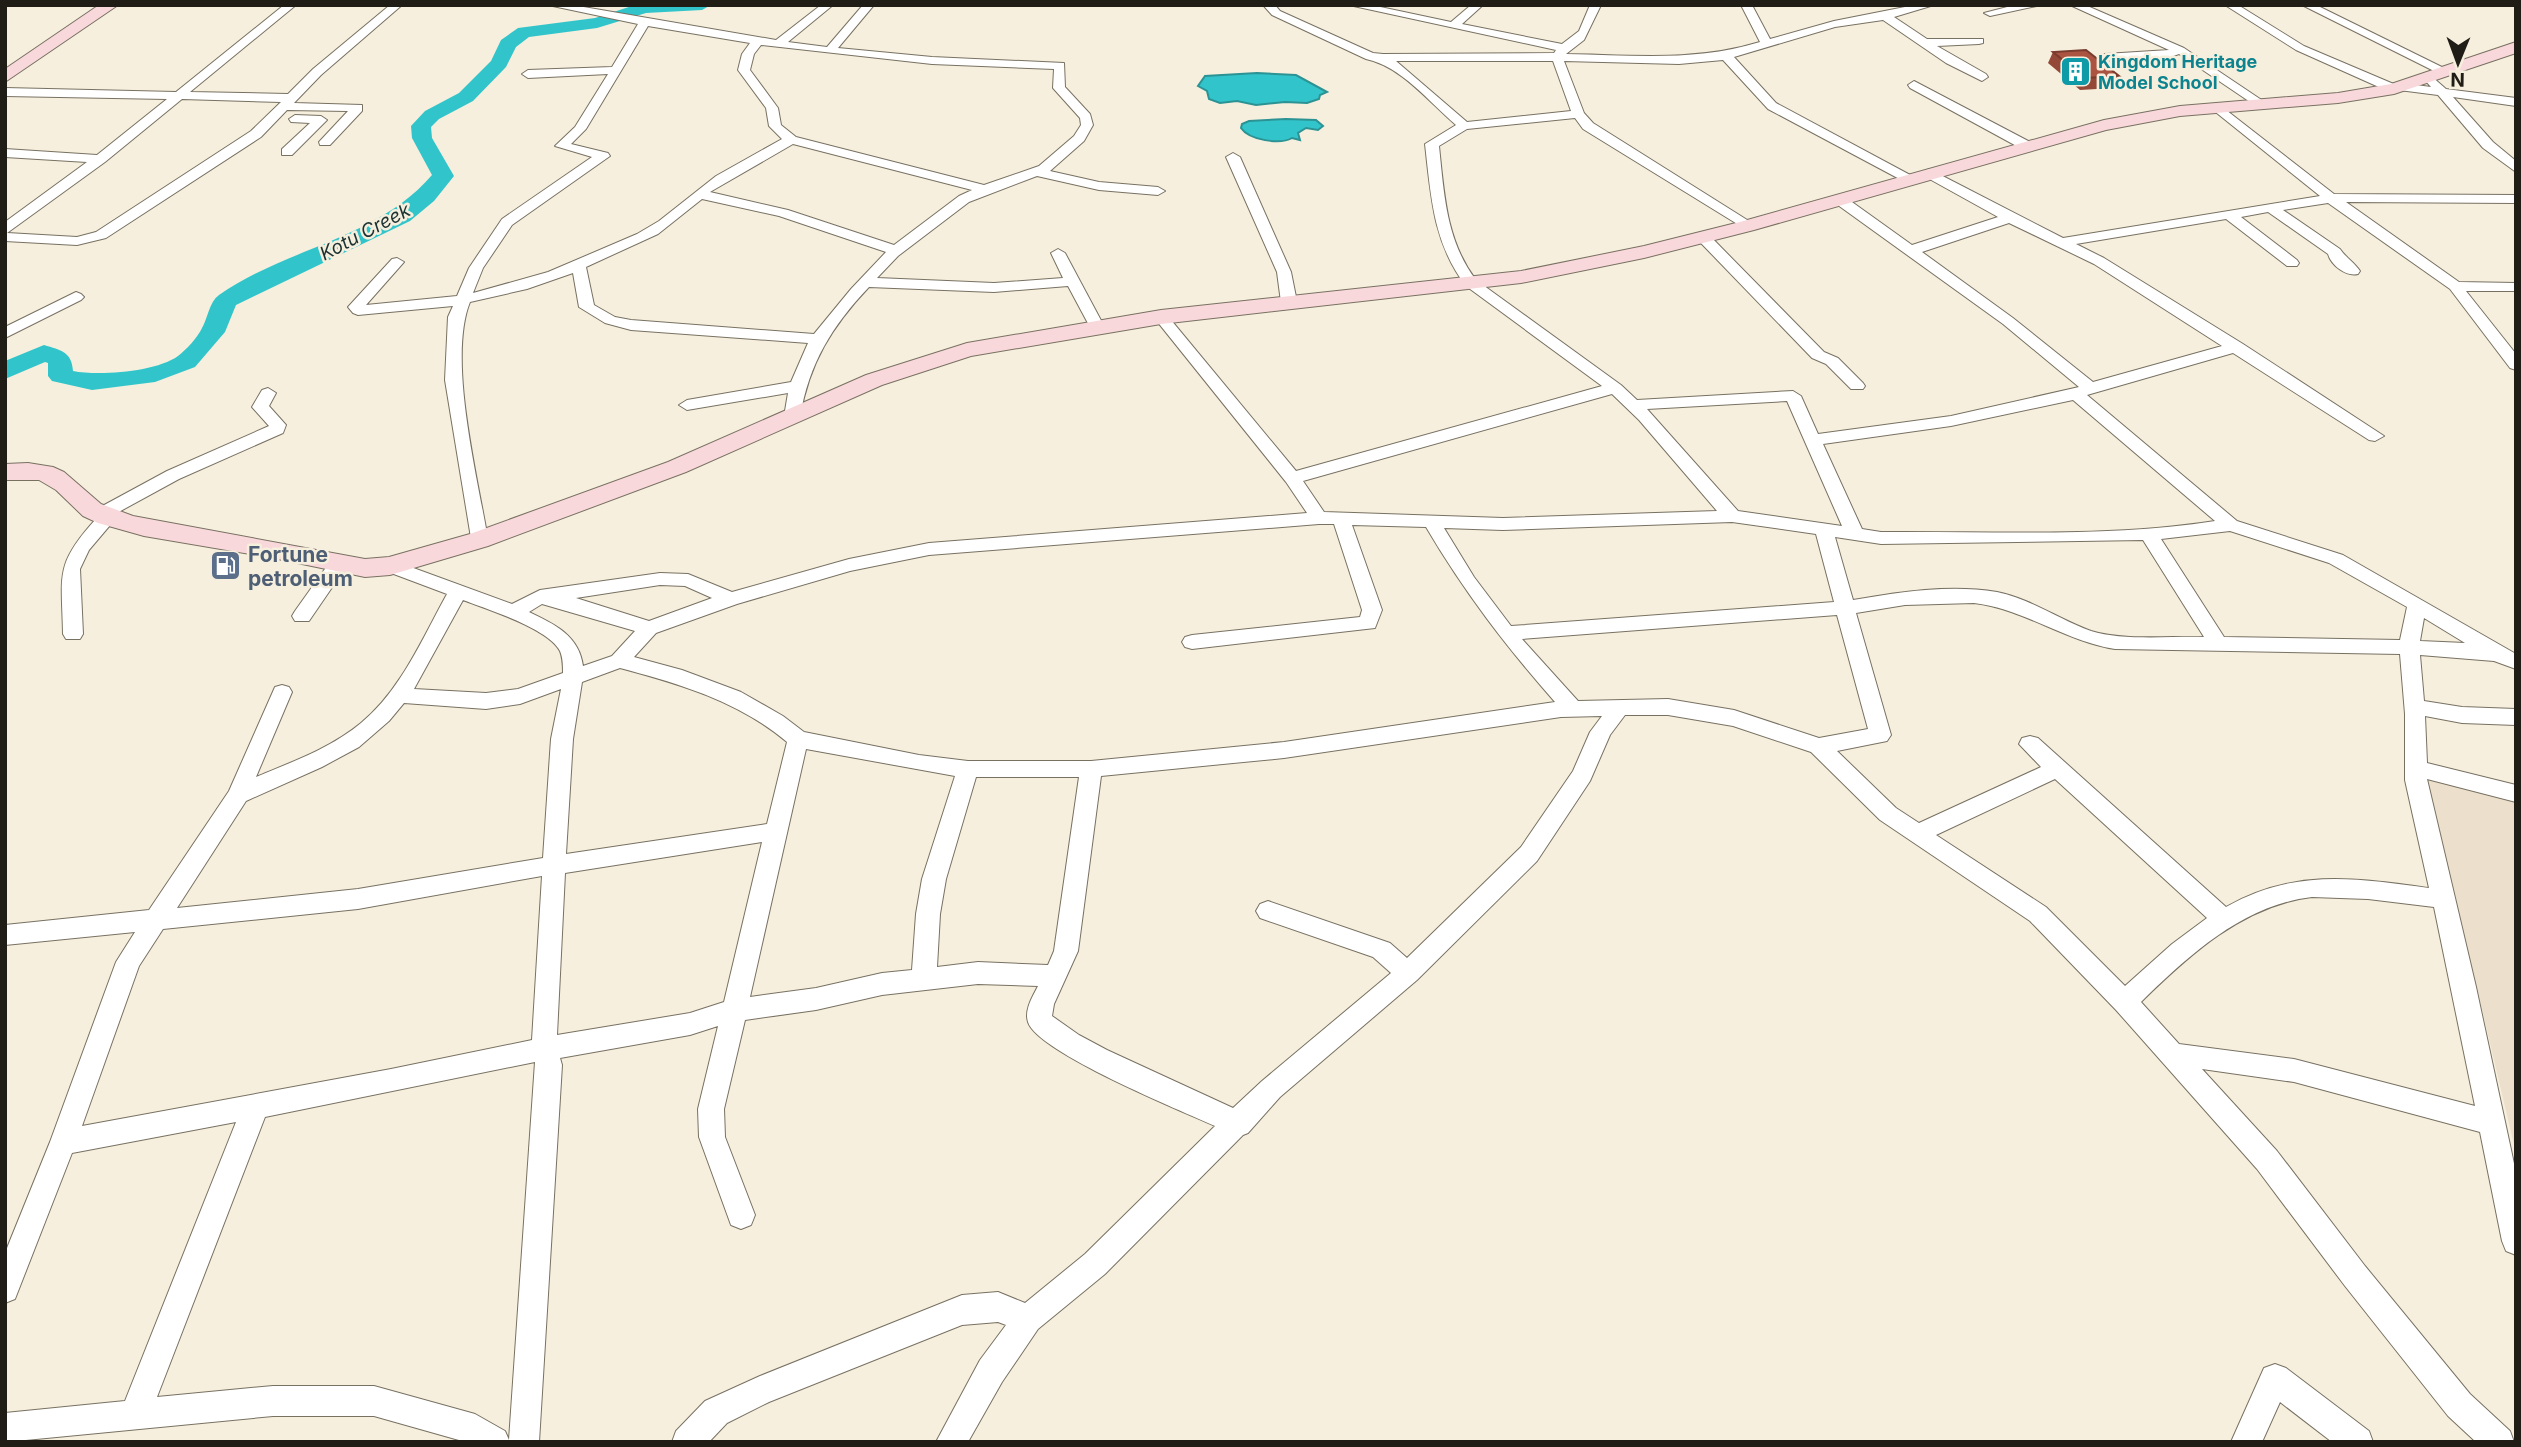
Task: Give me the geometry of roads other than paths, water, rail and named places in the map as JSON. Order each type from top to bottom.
[{"type":"street","points":[[5,77],[110,5]]},
{"type":"street","points":[[5,229],[100,159],[291,5]]},
{"type":"street","points":[[5,237],[78,241],[101,235],[256,134],[317,72],[397,5]]},
{"type":"street","points":[[552,5],[644,24],[779,43],[951,63],[1060,66],[1059,88],[1086,117],[1087,125],[1079,138],[1044,169],[964,199],[896,251],[818,339],[797,386],[792,417]]},
{"type":"street","points":[[779,43],[828,5]]},
{"type":"street","points":[[831,49],[869,5]]},
{"type":"street","points":[[1268,5],[1276,13],[1370,56],[1383,58],[1561,52],[1679,60],[1726,55],[1834,24],[1885,16],[1929,5]]},
{"type":"street","points":[[1354,5],[1454,25],[1561,52],[1577,41],[1590,22],[1596,5]]},
{"type":"street","points":[[1454,25],[1478,5]]},
{"type":"street","points":[[1746,5],[1767,44]]},
{"type":"street","points":[[2006,21],[1985,11],[2036,5]]},
{"type":"street","points":[[2075,5],[2180,50],[2263,104]]},
{"type":"street","points":[[2230,5],[2300,48],[2397,88]]},
{"type":"street","points":[[2307,5],[2439,81],[2516,102]]},
{"type":"street","points":[[1885,16],[1982,77]]},
{"type":"street","points":[[479,540],[453,380],[456,317],[477,268],[507,222],[603,156],[562,146],[580,129],[644,24]]},
{"type":"street","points":[[760,40],[748,54],[744,70],[772,108],[775,126],[791,141],[985,189]]},
{"type":"street","points":[[1926,43],[1979,41]]},
{"type":"street","points":[[5,472],[27,469],[45,472],[61,480],[92,509],[105,516],[365,568],[390,566],[479,540],[677,467],[874,380],[929,360],[1005,341],[1161,317],[1471,283],[1569,269],[1747,226],[1907,179],[2141,117],[2217,107],[2338,98],[2439,81],[2516,47]]},
{"type":"street","points":[[2105,58],[2168,54],[2180,50]]},
{"type":"street","points":[[1561,52],[1578,114],[1601,136],[1747,226]]},
{"type":"street","points":[[1726,55],[1772,106],[1907,179]]},
{"type":"street","points":[[1383,58],[1407,75],[1464,126]]},
{"type":"street","points":[[528,74],[616,70]]},
{"type":"street","points":[[2439,81],[2488,145],[2516,168]]},
{"type":"street","points":[[1914,85],[2027,146]]},
{"type":"street","points":[[5,92],[175,96],[358,107],[325,142]]},
{"type":"street","points":[[2217,107],[2331,198],[2455,286],[2516,365]]},
{"type":"street","points":[[1578,114],[1464,126],[1433,144],[1446,240],[1459,270],[1471,283],[1615,388],[1634,405],[1732,516]]},
{"type":"street","points":[[272,118],[321,120],[287,152]]},
{"type":"street","points":[[397,262],[356,307],[358,310],[407,309],[462,302],[523,287],[579,268],[658,229],[699,194],[747,162],[791,141]]},
{"type":"street","points":[[2488,145],[2516,149]]},
{"type":"street","points":[[5,153],[100,159]]},
{"type":"street","points":[[1233,157],[1284,272],[1289,302]]},
{"type":"street","points":[[1038,172],[1099,186],[1158,191]]},
{"type":"street","points":[[1929,173],[2010,218],[2099,261],[2375,436]]},
{"type":"street","points":[[699,194],[783,213],[896,251]]},
{"type":"street","points":[[2064,242],[2331,198],[2516,199]]},
{"type":"street","points":[[1840,200],[2008,321],[2231,524],[2336,559],[2507,658]]},
{"type":"street","points":[[2271,208],[2335,252],[2336,258],[2353,271]]},
{"type":"street","points":[[2229,215],[2292,263]]},
{"type":"street","points":[[1910,251],[2010,218]]},
{"type":"street","points":[[1703,237],[1818,355],[1832,360],[1857,386]]},
{"type":"street","points":[[1058,253],[1097,327]]},
{"type":"street","points":[[579,268],[587,307],[610,320],[631,326],[818,339]]},
{"type":"street","points":[[866,282],[971,289],[1026,288],[1072,281]]},
{"type":"street","points":[[2455,286],[2516,287]]},
{"type":"street","points":[[5,333],[76,297]]},
{"type":"street","points":[[1161,317],[1292,478],[1319,518]]},
{"type":"street","points":[[1812,440],[1951,421],[2083,391],[2237,347]]},
{"type":"street","points":[[687,405],[797,386]]},
{"type":"street","points":[[1292,478],[1615,388]]},
{"type":"street","points":[[73,634],[71,569],[81,547],[105,516],[173,475],[277,429],[278,425],[260,407],[268,393]]},
{"type":"street","points":[[1634,405],[1793,396],[1855,535]]},
{"type":"street","points":[[619,661],[649,628],[730,599],[849,565],[929,549],[1319,518],[1503,524],[1732,516],[1881,538],[2184,532],[2231,524]]},
{"type":"street","points":[[1192,642],[1368,623],[1371,610],[1341,519]]},
{"type":"street","points":[[1431,521],[1467,581],[1506,633],[1573,709]]},
{"type":"street","points":[[1819,746],[1880,735],[1824,531]]},
{"type":"street","points":[[2148,533],[2218,643]]},
{"type":"street","points":[[302,617],[339,563]]},
{"type":"street","points":[[390,566],[513,612],[566,642],[572,655],[572,675],[563,732],[554,865],[544,1049],[550,1065],[524,1442]]},
{"type":"street","points":[[513,612],[540,597],[660,579],[688,580],[730,599]]},
{"type":"street","points":[[237,794],[350,743],[382,717],[399,695],[457,593]]},
{"type":"street","points":[[1506,633],[1844,608],[1905,598],[1974,596],[1999,599],[2090,638],[2115,642],[2409,648],[2507,658]]},
{"type":"street","points":[[540,597],[570,603],[649,628]]},
{"type":"street","points":[[2417,604],[2409,648],[2415,707],[2415,768],[2516,1241]]},
{"type":"street","points":[[399,695],[486,701],[520,696],[572,675],[619,661],[675,675],[734,697],[776,721],[798,739],[919,763],[968,769],[1091,769],[1284,750],[1573,709],[1668,707],[1734,718],[1819,746],[1888,814],[2038,914],[2125,1003],[2267,1160],[2355,1276],[2459,1405],[2499,1442]]},
{"type":"street","points":[[5,1289],[63,1142],[128,962],[237,794],[282,692]]},
{"type":"street","points":[[2415,707],[2462,715],[2516,717]]},
{"type":"street","points":[[951,1442],[991,1371],[1028,1319],[1095,1264],[1239,1124],[1271,1089],[1408,973],[1529,854],[1582,775],[1601,732],[1619,708]]},
{"type":"street","points":[[741,1215],[712,1137],[712,1109],[798,739]]},
{"type":"street","points":[[2030,744],[2224,920]]},
{"type":"street","points":[[2415,768],[2516,794]]},
{"type":"street","points":[[924,979],[928,914],[934,878],[968,769]]},
{"type":"street","points":[[1091,769],[1066,951],[1040,1009],[1040,1020],[1046,1029],[1076,1048],[1239,1124]]},
{"type":"street","points":[[1918,834],[2057,769]]},
{"type":"street","points":[[5,935],[358,899],[554,865],[778,831]]},
{"type":"street","points":[[2125,1003],[2141,986],[2224,920],[2253,901],[2290,890],[2309,888],[2355,888],[2443,899]]},
{"type":"street","points":[[1268,911],[1381,950],[1408,973]]},
{"type":"street","points":[[63,1142],[365,1087],[544,1049],[690,1024],[735,1010],[816,999],[882,984],[978,973],[1056,976]]},
{"type":"street","points":[[2173,1055],[2224,1057],[2330,1078],[2492,1123]]},
{"type":"street","points":[[135,1414],[256,1105]]},
{"type":"street","points":[[687,1442],[716,1412],[760,1391],[962,1310],[998,1307],[1028,1319]]},
{"type":"street","points":[[2246,1442],[2275,1380],[2358,1442]]},
{"type":"street","points":[[18,1432],[135,1414],[273,1401],[374,1401],[475,1429],[494,1442]]},
{"type":"water","points":[[1257,73],[1296,75],[1327,92],[1320,95],[1319,99],[1307,103],[1256,105],[1237,101],[1220,103],[1209,99],[1207,91],[1198,86],[1205,76]]},
{"type":"water","points":[[1316,120],[1323,126],[1318,130],[1306,128],[1298,133],[1300,140],[1292,138],[1280,141],[1251,136],[1241,128],[1242,124],[1249,121]]},
{"type":"waterway","name":"Kotu Creek","points":[[5,371],[44,353],[60,359],[61,376],[92,382],[155,374],[186,362],[213,332],[225,301],[268,278],[402,216],[426,196],[443,176],[422,138],[421,126],[432,115],[466,97],[499,63],[508,44],[524,32],[597,23],[644,8],[702,5]]},
{"type":"place","name":"Kingdom Heritage Model School","points":[[2075,71]]},
{"type":"place","name":"Fortune petroleum","points":[[225,566]]}]
